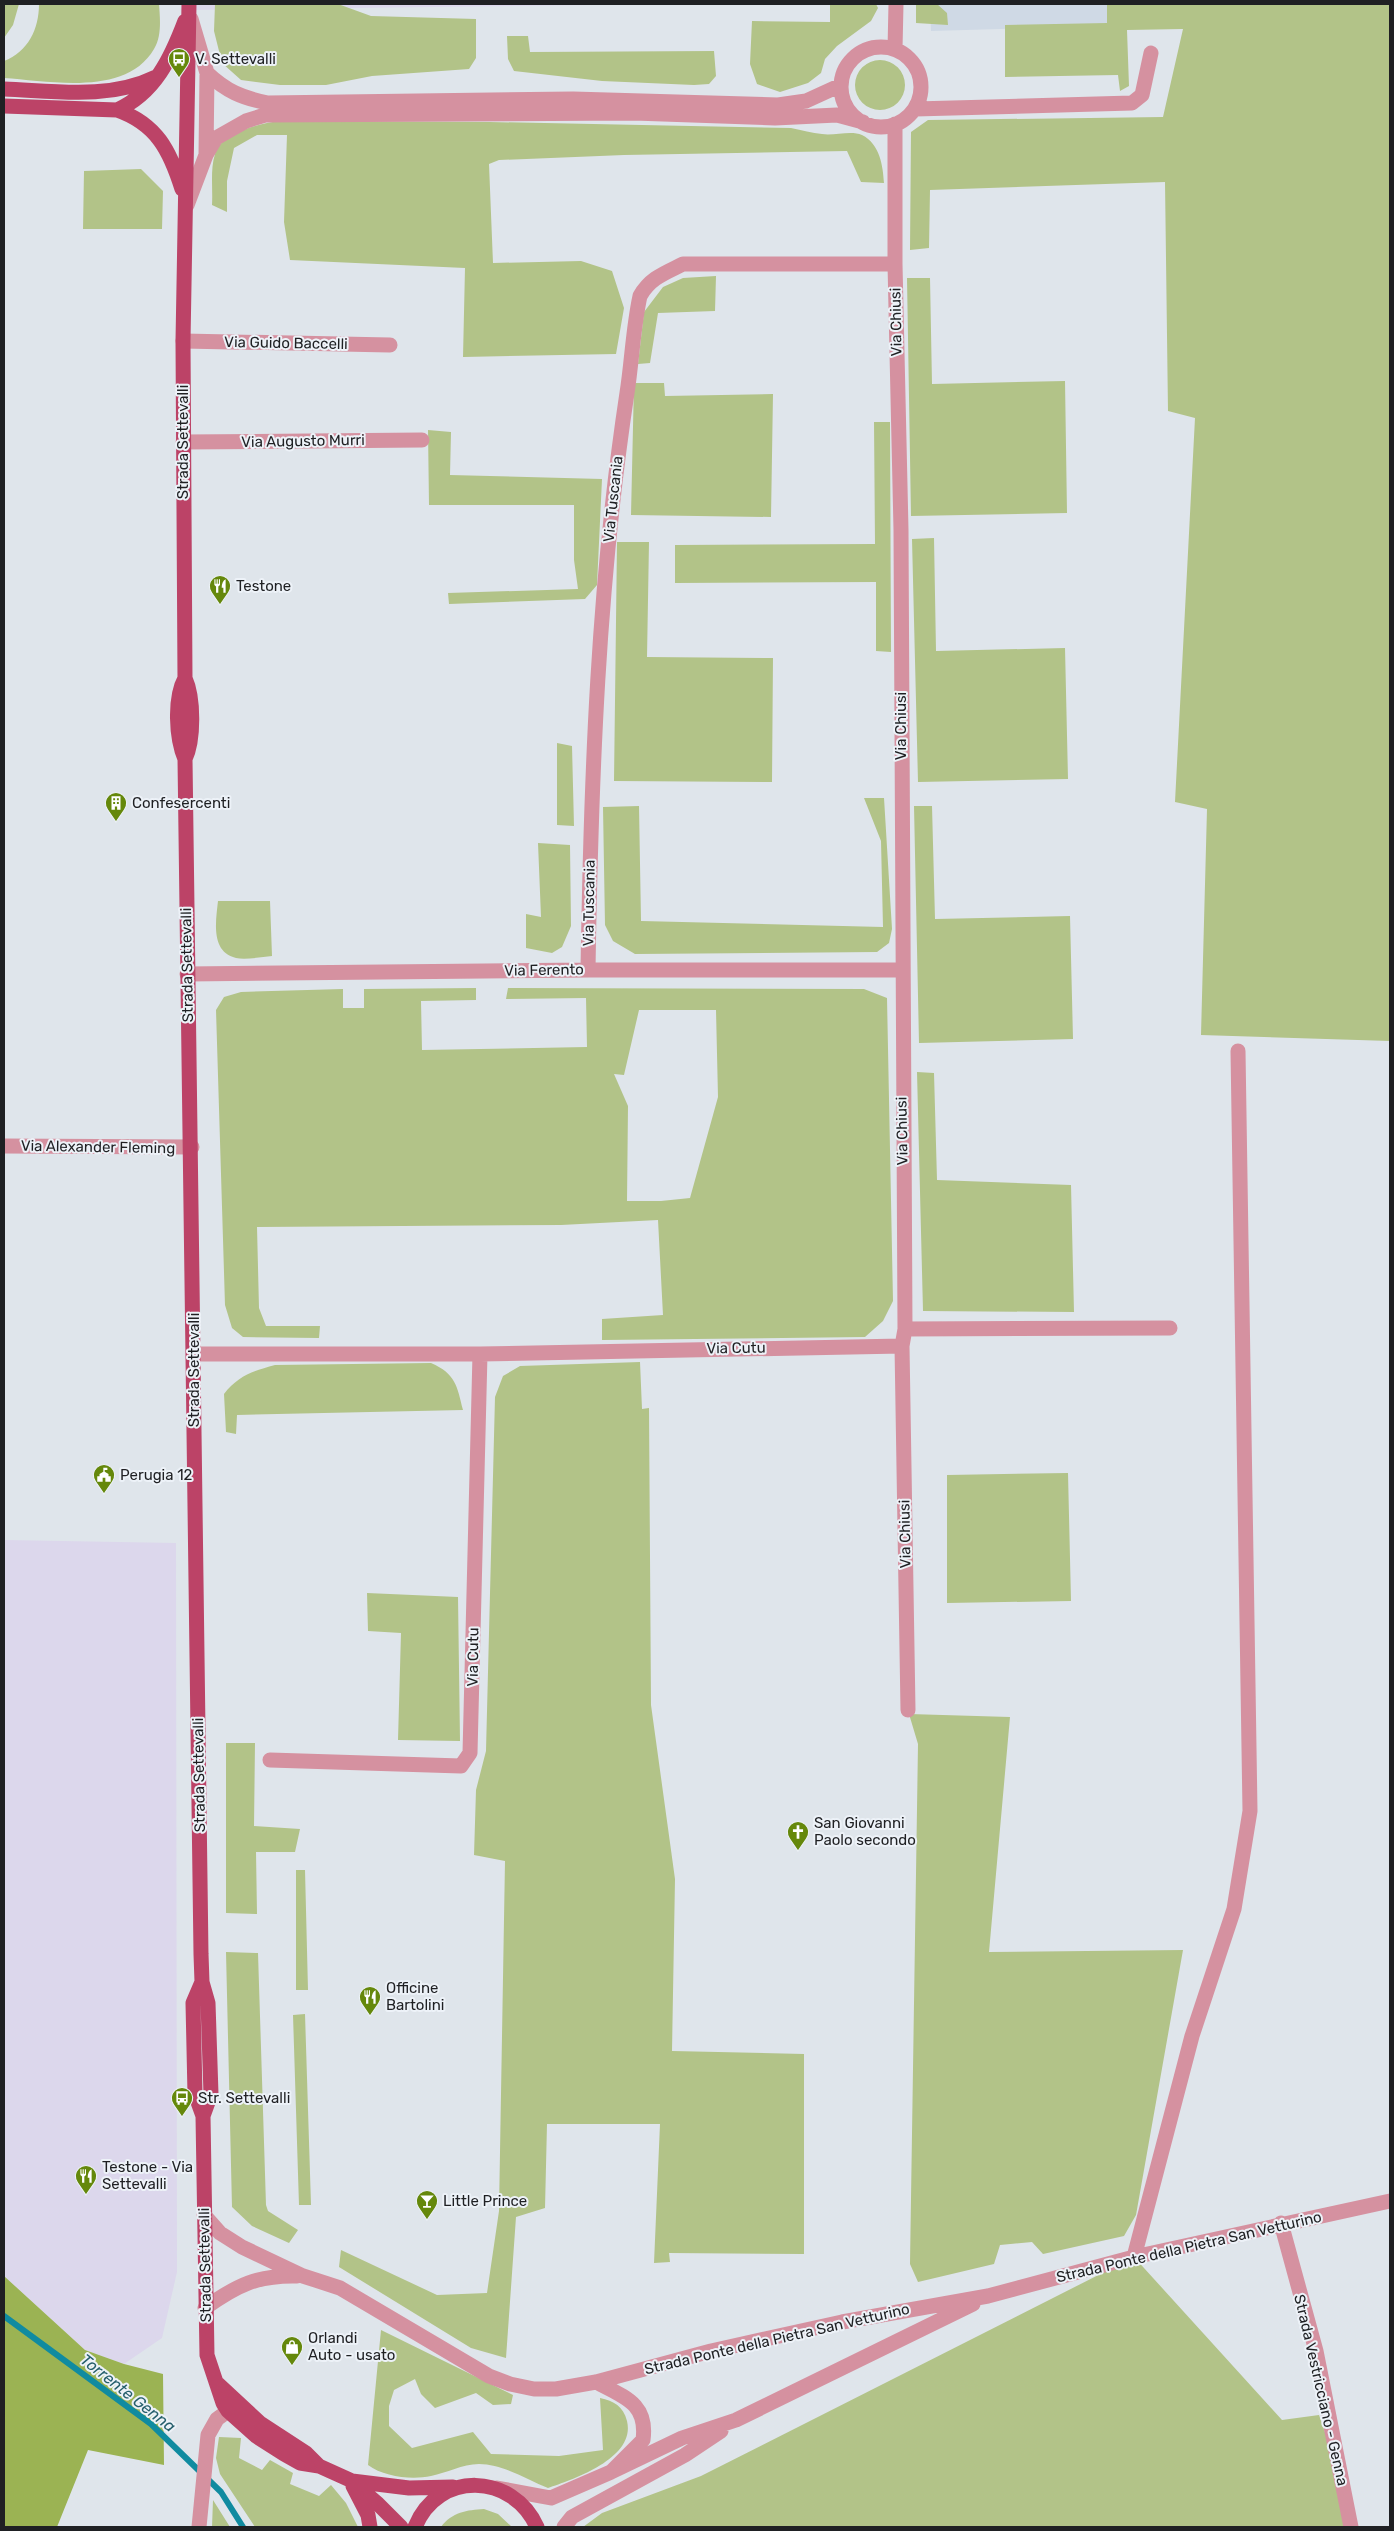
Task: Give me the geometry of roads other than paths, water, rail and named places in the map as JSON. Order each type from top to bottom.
[{"type":"main road","points":[[117,110],[134,102],[146,92],[174,49],[189,7]]},
{"type":"main road","name":"Strada Settevalli","points":[[189,7],[183,442],[185,678],[190,689],[191,746],[185,759],[192,1147],[202,1982],[208,2003],[210,2094],[203,2116],[207,2355],[223,2403],[228,2411],[256,2436],[300,2463],[319,2466],[350,2480],[401,2527]]},
{"type":"main road","points":[[4,89],[92,93],[140,85],[156,77]]},
{"type":"main road","points":[[4,106],[117,110],[132,115],[164,144],[173,160],[187,205]]},
{"type":"main road","name":"Strada Settevalli","points":[[217,2383],[260,2423],[306,2453],[319,2466]]},
{"type":"main road","points":[[350,2480],[368,2515],[370,2527]]},
{"type":"main road","name":"Strada Settevalli","points":[[350,2480],[409,2488],[478,2485],[496,2488]]},
{"type":"main road","points":[[415,2527],[426,2508],[441,2495],[459,2487]]},
{"type":"main road","points":[[496,2488],[516,2498],[531,2514],[537,2527]]},
{"type":"street","points":[[896,4],[896,49]]},
{"type":"street","name":"Strada Settevalli","points":[[187,205],[206,155],[207,73],[189,7]]},
{"type":"street","points":[[206,155],[216,138],[246,121],[265,115],[634,113],[775,118],[837,115],[863,122],[878,126],[895,124],[906,118],[915,109],[921,86],[920,74],[910,59],[896,49],[883,46],[870,48],[859,53],[850,62],[844,73],[841,85],[846,107],[863,122]]},
{"type":"street","points":[[915,109],[1132,103],[1142,95],[1151,53]]},
{"type":"street","points":[[207,73],[221,87],[247,99],[268,103],[573,98],[778,105],[806,101],[841,85]]},
{"type":"street","name":"Via Chiusi","points":[[895,124],[895,264],[900,530],[901,970],[905,1329],[902,1346],[908,1710]]},
{"type":"street","name":"Via Tuscania","points":[[588,970],[591,792],[603,617],[617,458],[640,296],[647,284],[658,276],[683,264],[895,264]]},
{"type":"street","name":"Via Guido Baccelli","points":[[183,341],[390,345]]},
{"type":"street","name":"Via Augusto Murri","points":[[183,442],[422,440]]},
{"type":"street","name":"Via Ferento","points":[[188,974],[588,970],[901,970]]},
{"type":"street","points":[[1134,2257],[1192,2036],[1234,1909],[1250,1811],[1238,1051]]},
{"type":"street","name":"Via Alexander Fleming","points":[[4,1146],[192,1147]]},
{"type":"street","points":[[905,1329],[1170,1328]]},
{"type":"street","name":"Via Cutu","points":[[194,1354],[480,1354],[902,1346]]},
{"type":"street","name":"Via Cutu","points":[[270,1760],[461,1766],[470,1753],[480,1354]]},
{"type":"street","name":"Strada Ponte della Pietra San Vetturino","points":[[204,2215],[220,2233],[242,2247],[303,2276],[340,2288],[489,2376],[510,2384],[534,2388],[556,2388],[596,2382],[669,2361],[842,2322],[988,2296],[1134,2257],[1281,2223],[1390,2201]]},
{"type":"street","name":"Strada Vestricciano - Genna","points":[[1281,2223],[1316,2351],[1351,2527]]},
{"type":"street","name":"Strada Ponte della Pietra San Vetturino","points":[[206,2308],[229,2291],[251,2281],[271,2276],[303,2276]]},
{"type":"street","name":"Strada Ponte della Pietra San Vetturino","points":[[496,2488],[551,2498],[682,2438],[736,2420],[988,2296]]},
{"type":"street","name":"Strada Ponte della Pietra San Vetturino","points":[[596,2382],[633,2402],[644,2418],[643,2440],[611,2472]]},
{"type":"street","points":[[199,2526],[208,2435],[217,2419],[228,2411]]},
{"type":"street","name":"Strada Ponte della Pietra San Vetturino","points":[[564,2527],[572,2517],[685,2455],[736,2420]]},
{"type":"waterway","name":"Torrente Genna","points":[[4,2316],[151,2424],[221,2492],[243,2527]]},
{"type":"place","name":"V. Settevalli","points":[[179,78]]},
{"type":"place","name":"Testone","points":[[220,605]]},
{"type":"place","name":"Confesercenti","points":[[116,822]]},
{"type":"place","name":"Perugia 12","points":[[104,1494]]},
{"type":"place","name":"San Giovanni Paolo secondo","points":[[798,1851]]},
{"type":"place","name":"Officine Bartolini","points":[[370,2016]]},
{"type":"place","name":"Str. Settevalli","points":[[182,2117]]},
{"type":"place","name":"Testone - Via Settevalli","points":[[86,2195]]},
{"type":"place","name":"Little Prince","points":[[427,2220]]},
{"type":"place","name":"Orlandi Auto - usato","points":[[292,2366]]}]
